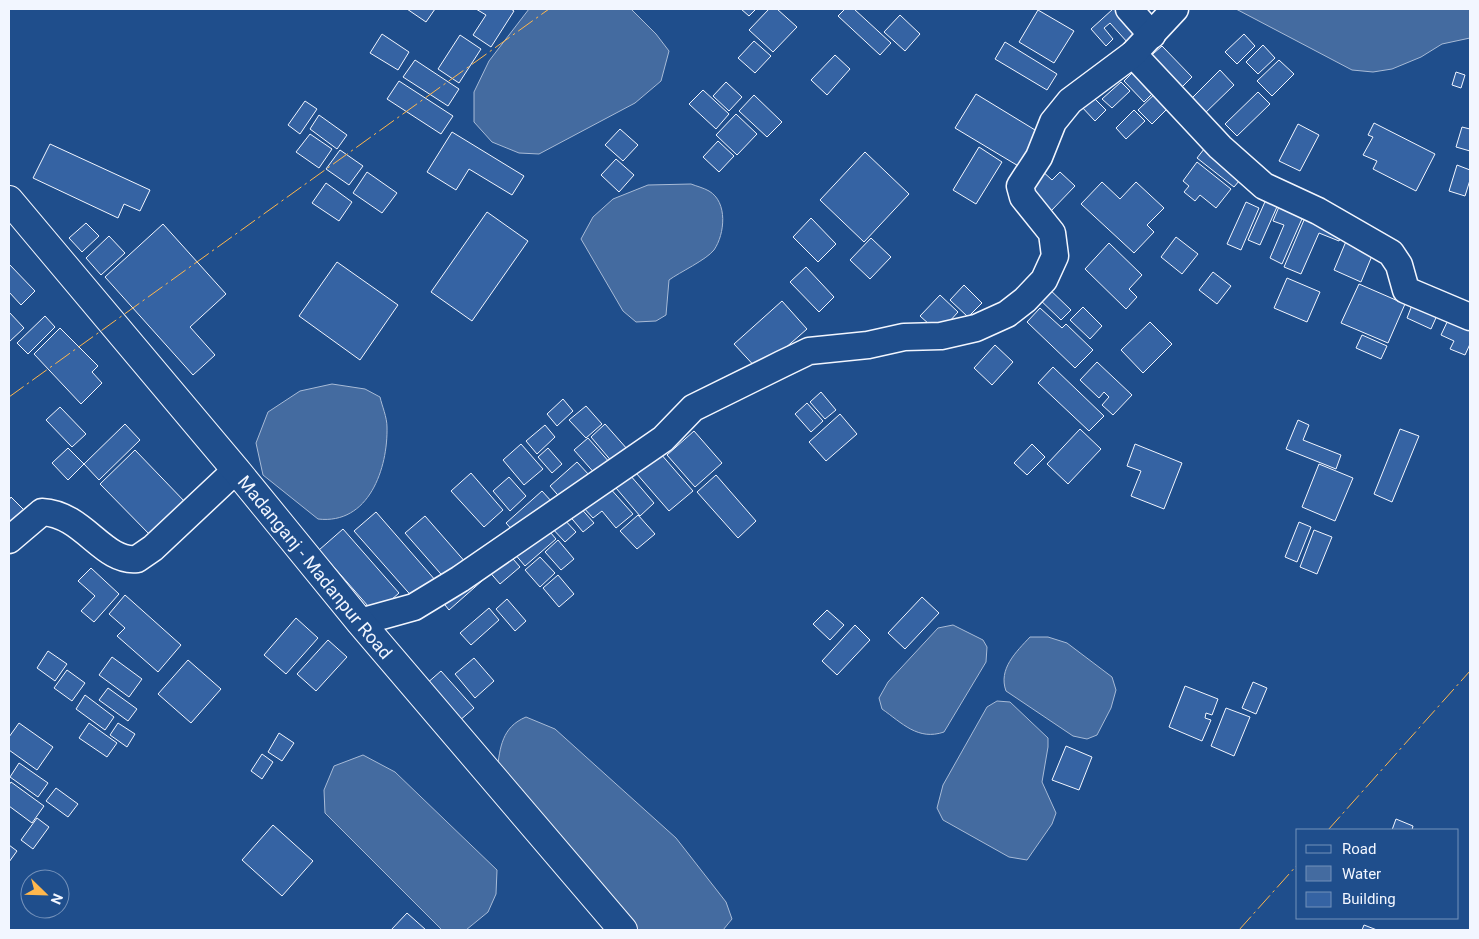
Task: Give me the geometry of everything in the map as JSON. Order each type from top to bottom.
[{"type":"main road","name":"Madanganj - Madanpur Road","points":[[9,200],[236,470],[360,622],[623,930]]},
{"type":"street","points":[[1129,9],[1152,35]]},
{"type":"street","points":[[360,622],[414,607],[460,579],[663,439],[693,408],[808,351],[868,345],[904,337],[941,336],[976,328],[1013,309],[1044,280],[1055,256],[1052,233],[1023,197],[1020,186],[1040,157],[1053,122],[1070,101],[1133,54],[1175,9]]},
{"type":"street","points":[[1133,54],[1206,133],[1264,186],[1318,211],[1379,245],[1391,253],[1399,265],[1406,290],[1470,317]]},
{"type":"street","points":[[9,540],[42,512],[55,513],[71,519],[118,557],[137,559],[236,470]]},
{"type":"water","points":[[529,9],[631,9],[656,34],[669,51],[661,81],[635,103],[539,154],[519,153],[492,142],[474,122],[474,92],[489,61]]},
{"type":"water","points":[[1236,9],[1470,9],[1470,38],[1442,44],[1421,57],[1392,69],[1373,72],[1352,70]]},
{"type":"water","points":[[691,184],[709,191],[715,196],[722,210],[721,236],[710,254],[669,280],[666,315],[656,321],[636,322],[623,311],[581,239],[593,217],[613,199],[648,185]]},
{"type":"water","points":[[332,384],[365,389],[380,397],[387,423],[386,443],[384,460],[379,476],[372,491],[363,503],[350,513],[336,518],[318,519],[263,475],[256,443],[268,412],[300,391]]},
{"type":"water","points":[[953,625],[983,640],[987,647],[986,662],[944,732],[926,734],[918,732],[904,725],[882,709],[879,698],[888,682],[938,628]]},
{"type":"water","points":[[1030,637],[1048,637],[1067,643],[1112,677],[1116,690],[1111,708],[1097,735],[1087,739],[1073,736],[1006,691],[1004,675],[1006,668],[1014,655]]},
{"type":"water","points":[[997,701],[1010,702],[1048,738],[1042,782],[1056,813],[1052,824],[1027,860],[1009,857],[943,820],[937,808],[943,785],[987,707]]},
{"type":"water","points":[[526,717],[555,729],[676,838],[726,902],[732,919],[723,930],[626,930],[497,771],[501,746],[507,732],[518,721]]},
{"type":"water","points":[[363,755],[395,772],[497,870],[496,894],[488,912],[466,930],[442,930],[325,813],[324,790],[334,766]]},
{"type":"building","points":[[407,9],[435,9],[426,22]]},
{"type":"building","points":[[476,9],[511,9],[514,11],[491,47],[473,35],[486,15]]},
{"type":"building","points":[[741,9],[756,9],[749,16]]},
{"type":"building","points":[[769,9],[777,9],[797,27],[773,52],[749,30]]},
{"type":"building","points":[[845,9],[854,9],[891,43],[880,55],[838,16]]},
{"type":"building","points":[[1113,9],[1121,9],[1141,32],[1128,43],[1110,23],[1104,28],[1113,39],[1106,46],[1091,29]]},
{"type":"building","points":[[1038,10],[1074,31],[1054,63],[1019,42]]},
{"type":"building","points":[[900,15],[920,34],[905,51],[884,32]]},
{"type":"building","points":[[382,34],[409,52],[398,70],[370,53]]},
{"type":"building","points":[[1244,34],[1255,46],[1237,64],[1225,52]]},
{"type":"building","points":[[460,35],[481,49],[459,83],[438,69]]},
{"type":"building","points":[[754,41],[771,56],[755,73],[738,58]]},
{"type":"building","points":[[1005,42],[1057,74],[1047,90],[995,59]]},
{"type":"building","points":[[1263,45],[1275,58],[1258,74],[1246,62]]},
{"type":"building","points":[[1162,46],[1192,77],[1177,92],[1146,60]]},
{"type":"building","points":[[835,55],[850,69],[827,95],[811,80]]},
{"type":"building","points":[[415,60],[459,89],[448,106],[403,77]]},
{"type":"building","points":[[1279,60],[1294,74],[1272,96],[1257,81]]},
{"type":"building","points":[[1138,67],[1158,88],[1144,102],[1124,81]]},
{"type":"building","points":[[1220,70],[1234,85],[1201,117],[1187,103]]},
{"type":"building","points":[[1456,72],[1465,75],[1461,88],[1452,85]]},
{"type":"building","points":[[399,81],[453,116],[441,134],[387,99]]},
{"type":"building","points":[[726,82],[742,97],[729,111],[713,96]]},
{"type":"building","points":[[1121,82],[1130,91],[1112,108],[1102,99]]},
{"type":"building","points":[[703,90],[729,114],[716,129],[689,104]]},
{"type":"building","points":[[1159,90],[1172,104],[1152,124],[1138,110]]},
{"type":"building","points":[[1258,92],[1270,104],[1237,136],[1225,124]]},
{"type":"building","points":[[976,94],[1040,133],[1020,167],[955,128]]},
{"type":"building","points":[[754,95],[782,122],[767,137],[739,111]]},
{"type":"building","points":[[1091,95],[1106,110],[1095,121],[1080,105]]},
{"type":"building","points":[[305,101],[317,109],[300,134],[288,125]]},
{"type":"building","points":[[1134,110],[1145,121],[1126,139],[1116,128]]},
{"type":"building","points":[[736,114],[757,134],[737,155],[716,135]]},
{"type":"building","points":[[319,115],[347,135],[337,149],[310,129]]},
{"type":"building","points":[[1374,123],[1435,154],[1416,191],[1373,169],[1377,161],[1363,155],[1373,137],[1368,135]]},
{"type":"building","points":[[1298,124],[1319,135],[1300,171],[1279,161]]},
{"type":"building","points":[[1462,127],[1470,129],[1470,151],[1456,147]]},
{"type":"building","points":[[620,129],[638,145],[623,161],[605,145]]},
{"type":"building","points":[[452,132],[524,176],[512,195],[469,169],[456,190],[427,172]]},
{"type":"building","points":[[310,134],[332,149],[319,168],[296,152]]},
{"type":"building","points":[[718,141],[734,156],[719,172],[703,157]]},
{"type":"building","points":[[50,144],[150,190],[140,211],[124,204],[118,218],[33,178]]},
{"type":"building","points":[[1208,144],[1245,174],[1234,187],[1197,158]]},
{"type":"building","points":[[979,147],[1002,162],[976,204],[953,190]]},
{"type":"building","points":[[340,150],[363,166],[349,185],[326,169]]},
{"type":"building","points":[[865,152],[909,194],[864,242],[820,200]]},
{"type":"building","points":[[616,159],[634,175],[619,192],[601,175]]},
{"type":"building","points":[[1197,162],[1231,189],[1216,208],[1200,195],[1195,201],[1184,192],[1189,186],[1183,181]]},
{"type":"building","points":[[1457,165],[1470,170],[1470,180],[1465,196],[1449,191]]},
{"type":"building","points":[[1040,169],[1052,180],[1060,172],[1075,186],[1050,212],[1024,186]]},
{"type":"building","points":[[367,172],[397,193],[382,213],[353,193]]},
{"type":"building","points":[[1102,182],[1120,199],[1136,182],[1164,208],[1147,225],[1154,232],[1134,253],[1081,204]]},
{"type":"building","points":[[326,183],[352,202],[339,221],[312,203]]},
{"type":"building","points":[[1268,195],[1280,200],[1260,245],[1248,240]]},
{"type":"building","points":[[1246,202],[1259,208],[1241,250],[1227,244]]},
{"type":"building","points":[[1281,202],[1305,212],[1282,264],[1270,258],[1284,225],[1273,221]]},
{"type":"building","points":[[487,212],[528,241],[472,321],[431,292]]},
{"type":"building","points":[[1307,213],[1344,230],[1339,241],[1319,233],[1301,274],[1284,267]]},
{"type":"building","points":[[811,218],[836,244],[818,262],[793,237]]},
{"type":"building","points":[[86,223],[99,236],[82,252],[69,238]]},
{"type":"building","points":[[163,224],[226,294],[190,327],[215,355],[193,375],[105,277]]},
{"type":"building","points":[[109,236],[125,253],[101,275],[86,258]]},
{"type":"building","points":[[1176,237],[1198,254],[1182,274],[1161,257]]},
{"type":"building","points":[[871,238],[891,257],[870,279],[850,260]]},
{"type":"building","points":[[1347,239],[1374,251],[1361,282],[1334,270]]},
{"type":"building","points":[[1109,243],[1142,275],[1129,289],[1137,297],[1126,309],[1085,269]]},
{"type":"building","points":[[337,262],[398,305],[360,360],[299,316]]},
{"type":"building","points":[[9,264],[35,291],[21,305],[9,292]]},
{"type":"building","points":[[806,267],[834,297],[819,312],[790,282]]},
{"type":"building","points":[[1213,272],[1231,286],[1217,304],[1199,290]]},
{"type":"building","points":[[1287,278],[1320,292],[1307,322],[1274,308]]},
{"type":"building","points":[[1359,284],[1405,304],[1388,343],[1341,323]]},
{"type":"building","points":[[964,285],[982,303],[968,317],[950,300]]},
{"type":"building","points":[[1045,285],[1071,310],[1061,320],[1035,295]]},
{"type":"building","points":[[940,295],[958,312],[939,333],[920,316]]},
{"type":"building","points":[[1414,300],[1439,311],[1431,329],[1407,318]]},
{"type":"building","points":[[782,301],[807,329],[759,371],[734,344]]},
{"type":"building","points":[[1083,307],[1102,326],[1090,339],[1070,320]]},
{"type":"building","points":[[1040,308],[1062,328],[1066,324],[1093,350],[1075,368],[1027,322]]},
{"type":"building","points":[[9,312],[24,328],[9,342]]},
{"type":"building","points":[[45,316],[55,327],[28,354],[17,343]]},
{"type":"building","points":[[1449,318],[1470,327],[1470,344],[1465,355],[1450,349],[1454,341],[1441,335]]},
{"type":"building","points":[[1150,322],[1172,344],[1143,373],[1121,350]]},
{"type":"building","points":[[60,328],[98,366],[92,372],[102,383],[81,404],[34,354]]},
{"type":"building","points":[[1362,335],[1387,346],[1381,359],[1356,348]]},
{"type":"building","points":[[995,345],[1013,362],[992,385],[974,368]]},
{"type":"building","points":[[1097,362],[1132,395],[1113,415],[1102,405],[1109,397],[1104,392],[1099,398],[1080,380]]},
{"type":"building","points":[[1053,367],[1104,416],[1089,431],[1038,383]]},
{"type":"building","points":[[821,392],[836,410],[825,419],[810,402]]},
{"type":"building","points":[[563,399],[573,411],[557,426],[547,414]]},
{"type":"building","points":[[807,403],[823,421],[811,432],[795,414]]},
{"type":"building","points":[[586,406],[602,424],[586,438],[569,420]]},
{"type":"building","points":[[60,407],[86,434],[72,447],[46,420]]},
{"type":"building","points":[[840,414],[857,434],[826,461],[809,442]]},
{"type":"building","points":[[1298,420],[1309,425],[1303,440],[1341,455],[1336,469],[1286,449]]},
{"type":"building","points":[[125,424],[140,440],[99,480],[84,464]]},
{"type":"building","points":[[605,424],[628,450],[613,463],[591,437]]},
{"type":"building","points":[[545,425],[555,437],[537,454],[526,441]]},
{"type":"building","points":[[1080,429],[1101,449],[1068,484],[1047,464]]},
{"type":"building","points":[[1400,429],[1419,436],[1392,502],[1374,494]]},
{"type":"building","points":[[694,431],[722,463],[695,487],[667,455]]},
{"type":"building","points":[[588,438],[611,464],[597,476],[574,450]]},
{"type":"building","points":[[521,444],[543,469],[524,485],[503,460]]},
{"type":"building","points":[[1032,444],[1045,457],[1027,475],[1014,463]]},
{"type":"building","points":[[1135,444],[1182,463],[1164,509],[1131,496],[1141,471],[1127,466]]},
{"type":"building","points":[[68,448],[84,464],[68,480],[52,463]]},
{"type":"building","points":[[548,448],[562,464],[552,473],[538,457]]},
{"type":"building","points":[[135,450],[187,504],[153,538],[100,484]]},
{"type":"building","points":[[660,453],[693,491],[669,511],[636,473]]},
{"type":"building","points":[[577,462],[590,476],[563,501],[550,486]]},
{"type":"building","points":[[1319,464],[1353,478],[1335,521],[1302,507]]},
{"type":"building","points":[[471,473],[503,510],[484,527],[451,491]]},
{"type":"building","points":[[630,475],[654,503],[640,516],[616,488]]},
{"type":"building","points":[[716,475],[756,521],[738,538],[697,492]]},
{"type":"building","points":[[509,477],[526,496],[510,511],[493,491]]},
{"type":"building","points":[[608,486],[633,514],[616,528],[602,511],[593,518],[583,507]]},
{"type":"building","points":[[542,491],[552,502],[516,534],[506,523]]},
{"type":"building","points":[[11,497],[27,513],[15,525],[9,519],[9,500]]},
{"type":"building","points":[[578,505],[594,523],[583,532],[568,514]]},
{"type":"building","points":[[376,512],[436,581],[415,600],[354,531]]},
{"type":"building","points":[[638,515],[655,534],[637,549],[620,531]]},
{"type":"building","points":[[425,516],[467,564],[447,581],[405,533]]},
{"type":"building","points":[[561,516],[576,532],[565,542],[550,526]]},
{"type":"building","points":[[1299,522],[1311,527],[1297,562],[1285,557]]},
{"type":"building","points":[[545,526],[556,539],[525,566],[514,553]]},
{"type":"building","points":[[343,529],[399,593],[375,614],[319,550]]},
{"type":"building","points":[[1314,530],[1332,537],[1317,574],[1300,567]]},
{"type":"building","points":[[558,540],[574,559],[561,570],[545,552]]},
{"type":"building","points":[[507,552],[520,567],[500,584],[487,569]]},
{"type":"building","points":[[540,557],[555,573],[540,587],[525,570]]},
{"type":"building","points":[[91,568],[119,594],[94,622],[81,611],[95,596],[78,581]]},
{"type":"building","points":[[475,571],[483,580],[449,610],[441,600]]},
{"type":"building","points":[[558,575],[574,594],[559,607],[543,588]]},
{"type":"building","points":[[125,595],[181,645],[158,672],[117,636],[125,628],[109,614]]},
{"type":"building","points":[[922,597],[939,613],[905,649],[888,633]]},
{"type":"building","points":[[507,599],[526,621],[515,631],[496,609]]},
{"type":"building","points":[[489,608],[499,620],[471,645],[460,633]]},
{"type":"building","points":[[827,610],[844,625],[830,640],[813,624]]},
{"type":"building","points":[[296,618],[318,638],[286,674],[264,655]]},
{"type":"building","points":[[855,625],[870,640],[837,675],[822,661]]},
{"type":"building","points":[[328,640],[347,657],[316,691],[297,674]]},
{"type":"building","points":[[48,651],[67,664],[55,681],[37,668]]},
{"type":"building","points":[[112,657],[142,679],[129,697],[99,675]]},
{"type":"building","points":[[474,658],[494,681],[475,698],[455,674]]},
{"type":"building","points":[[188,660],[221,689],[191,723],[158,694]]},
{"type":"building","points":[[67,670],[85,683],[72,701],[54,688]]},
{"type":"building","points":[[441,671],[474,708],[451,728],[418,691]]},
{"type":"building","points":[[1253,682],[1267,688],[1256,714],[1242,708]]},
{"type":"building","points":[[1185,686],[1218,699],[1212,715],[1206,713],[1205,718],[1211,720],[1202,741],[1169,727]]},
{"type":"building","points":[[108,688],[137,709],[128,721],[99,700]]},
{"type":"building","points":[[85,695],[114,717],[105,730],[76,709]]},
{"type":"building","points":[[1226,708],[1250,717],[1234,756],[1211,746]]},
{"type":"building","points":[[19,723],[53,747],[37,770],[9,750],[9,737]]},
{"type":"building","points":[[89,723],[117,743],[107,757],[79,738]]},
{"type":"building","points":[[118,723],[135,734],[127,747],[110,735]]},
{"type":"building","points":[[279,733],[294,743],[282,761],[268,752]]},
{"type":"building","points":[[1066,746],[1092,757],[1079,790],[1052,780]]},
{"type":"building","points":[[262,754],[273,762],[262,779],[251,771]]},
{"type":"building","points":[[19,763],[48,783],[38,797],[10,777]]},
{"type":"building","points":[[11,782],[44,806],[32,823],[9,806],[9,785]]},
{"type":"building","points":[[56,788],[78,804],[68,817],[46,801]]},
{"type":"building","points":[[37,818],[49,827],[33,849],[21,840]]},
{"type":"building","points":[[1396,819],[1413,826],[1412,829],[1392,829]]},
{"type":"building","points":[[273,825],[313,861],[282,896],[242,860]]},
{"type":"building","points":[[9,845],[17,851],[9,862]]},
{"type":"building","points":[[407,913],[426,930],[391,930]]},
{"type":"building","points":[[1364,925],[1377,930],[1362,930]]},
{"type":"power","points":[[9,397],[549,9]]},
{"type":"power","points":[[1329,829],[1470,671]]},
{"type":"power","points":[[1239,930],[1296,866]]}]
